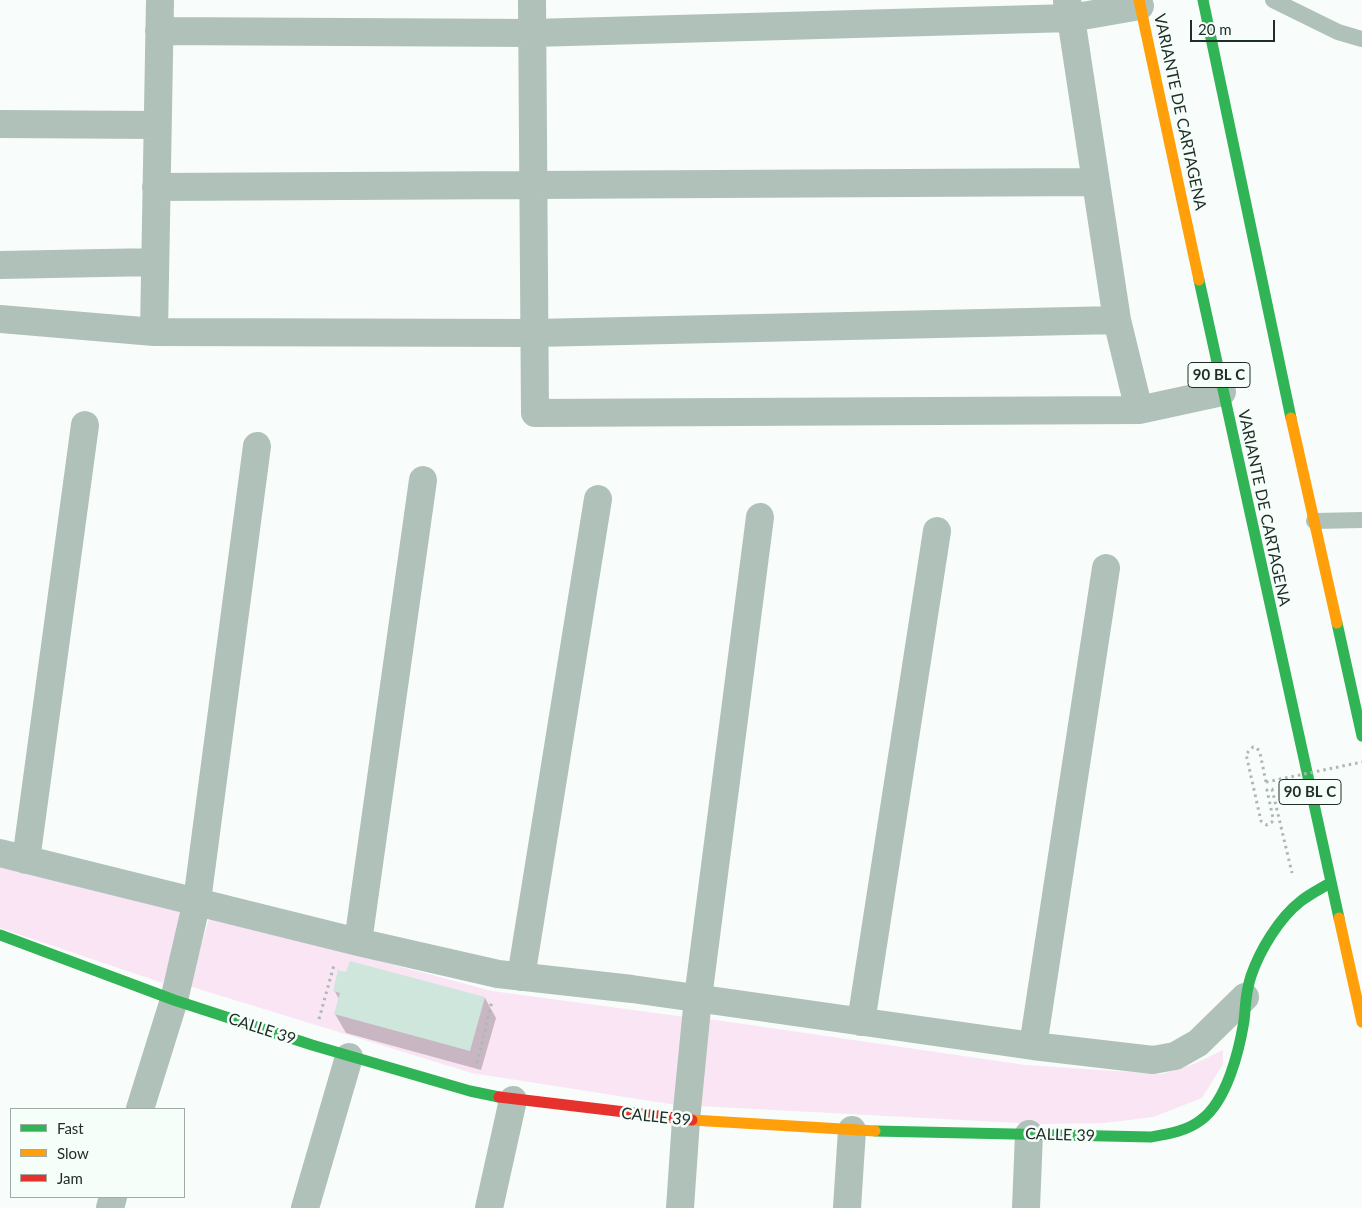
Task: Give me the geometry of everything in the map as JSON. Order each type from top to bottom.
[{"type":"main road","points":[[1203,0],[1314,521],[1362,736]]},
{"type":"main road","name":"VARIANTE DE CARTAGENA","points":[[1140,3],[1222,392],[1362,1022]]},
{"type":"main road","name":"CALLE 39","points":[[2,941],[312,1046],[470,1091],[513,1100],[686,1120],[852,1130],[1151,1137],[1166,1135],[1194,1124],[1207,1115],[1216,1104],[1239,1040],[1244,1018],[1245,997],[1257,960],[1278,927],[1299,902],[1330,883]]},
{"type":"street","points":[[154,332],[160,0]]},
{"type":"street","points":[[532,0],[535,413],[1139,410],[1222,392]]},
{"type":"street","points":[[159,31],[533,32],[1069,9],[1140,3]]},
{"type":"street","points":[[1069,9],[1117,320],[1139,410]]},
{"type":"street","points":[[0,124],[157,125]]},
{"type":"street","points":[[156,187],[1095,182]]},
{"type":"street","points":[[0,265],[155,262]]},
{"type":"street","points":[[0,319],[154,332],[534,333],[1117,320]]},
{"type":"street","points":[[26,860],[85,425]]},
{"type":"street","points":[[140,1108],[174,1000],[197,901],[257,446]]},
{"type":"street","points":[[350,940],[423,480]]},
{"type":"street","points":[[510,975],[598,499]]},
{"type":"street","points":[[680,1208],[686,1120],[698,998],[760,517]]},
{"type":"street","points":[[861,1022],[937,531]]},
{"type":"street","points":[[1033,1046],[1106,568]]},
{"type":"street","name":"CALLE 39","points":[[0,853],[350,940],[510,975],[632,989],[1033,1046],[1153,1060],[1175,1056],[1198,1043],[1245,997]]},
{"type":"street","points":[[305,1208],[349,1057]]},
{"type":"street","points":[[489,1208],[513,1100]]},
{"type":"street","points":[[847,1208],[852,1130]]},
{"type":"street","points":[[1026,1208],[1029,1134]]},
{"type":"lane","points":[[1273,0],[1338,32],[1362,39]]},
{"type":"lane","points":[[1314,521],[1362,520]]},
{"type":"path","points":[[1299,902],[1272,789],[1267,790],[1273,818],[1272,822],[1267,825],[1261,822],[1246,754],[1253,747],[1257,748],[1260,753],[1266,782],[1362,762]]},
{"type":"path","points":[[312,1046],[350,940]]},
{"type":"path","points":[[470,1091],[510,975]]},
{"type":"shaded area","points":[[0,867],[184,913],[163,983],[0,928]]},
{"type":"shaded area","points":[[210,916],[492,991],[685,1017],[676,1105],[472,1073],[189,986]]},
{"type":"shaded area","points":[[709,1019],[1025,1065],[1162,1074],[1194,1064],[1223,1050],[1223,1064],[1202,1098],[1153,1117],[1104,1123],[1037,1124],[699,1106]]},
{"type":"building","points":[[350,961],[485,997],[470,1051],[334,1014],[340,993],[333,991],[338,970],[346,972]]},
{"type":"traffic: fast","points":[[1203,0],[1291,418]]},
{"type":"traffic: fast","points":[[1199,280],[1339,918]]},
{"type":"traffic: fast","points":[[1337,623],[1362,736]]},
{"type":"traffic: fast","points":[[875,1131],[1151,1137],[1177,1132],[1196,1124],[1210,1112],[1225,1088],[1242,1033],[1249,982],[1265,945],[1278,925],[1293,908],[1308,896],[1330,883]]},
{"type":"traffic: fast","points":[[0,935],[174,1000],[312,1045],[470,1091],[499,1097]]},
{"type":"traffic: slow","points":[[1139,0],[1199,280]]},
{"type":"traffic: slow","points":[[1291,418],[1337,623]]},
{"type":"traffic: slow","points":[[1339,918],[1362,1022]]},
{"type":"traffic: slow","points":[[692,1120],[875,1131]]},
{"type":"traffic: jam","points":[[499,1097],[692,1120]]}]
